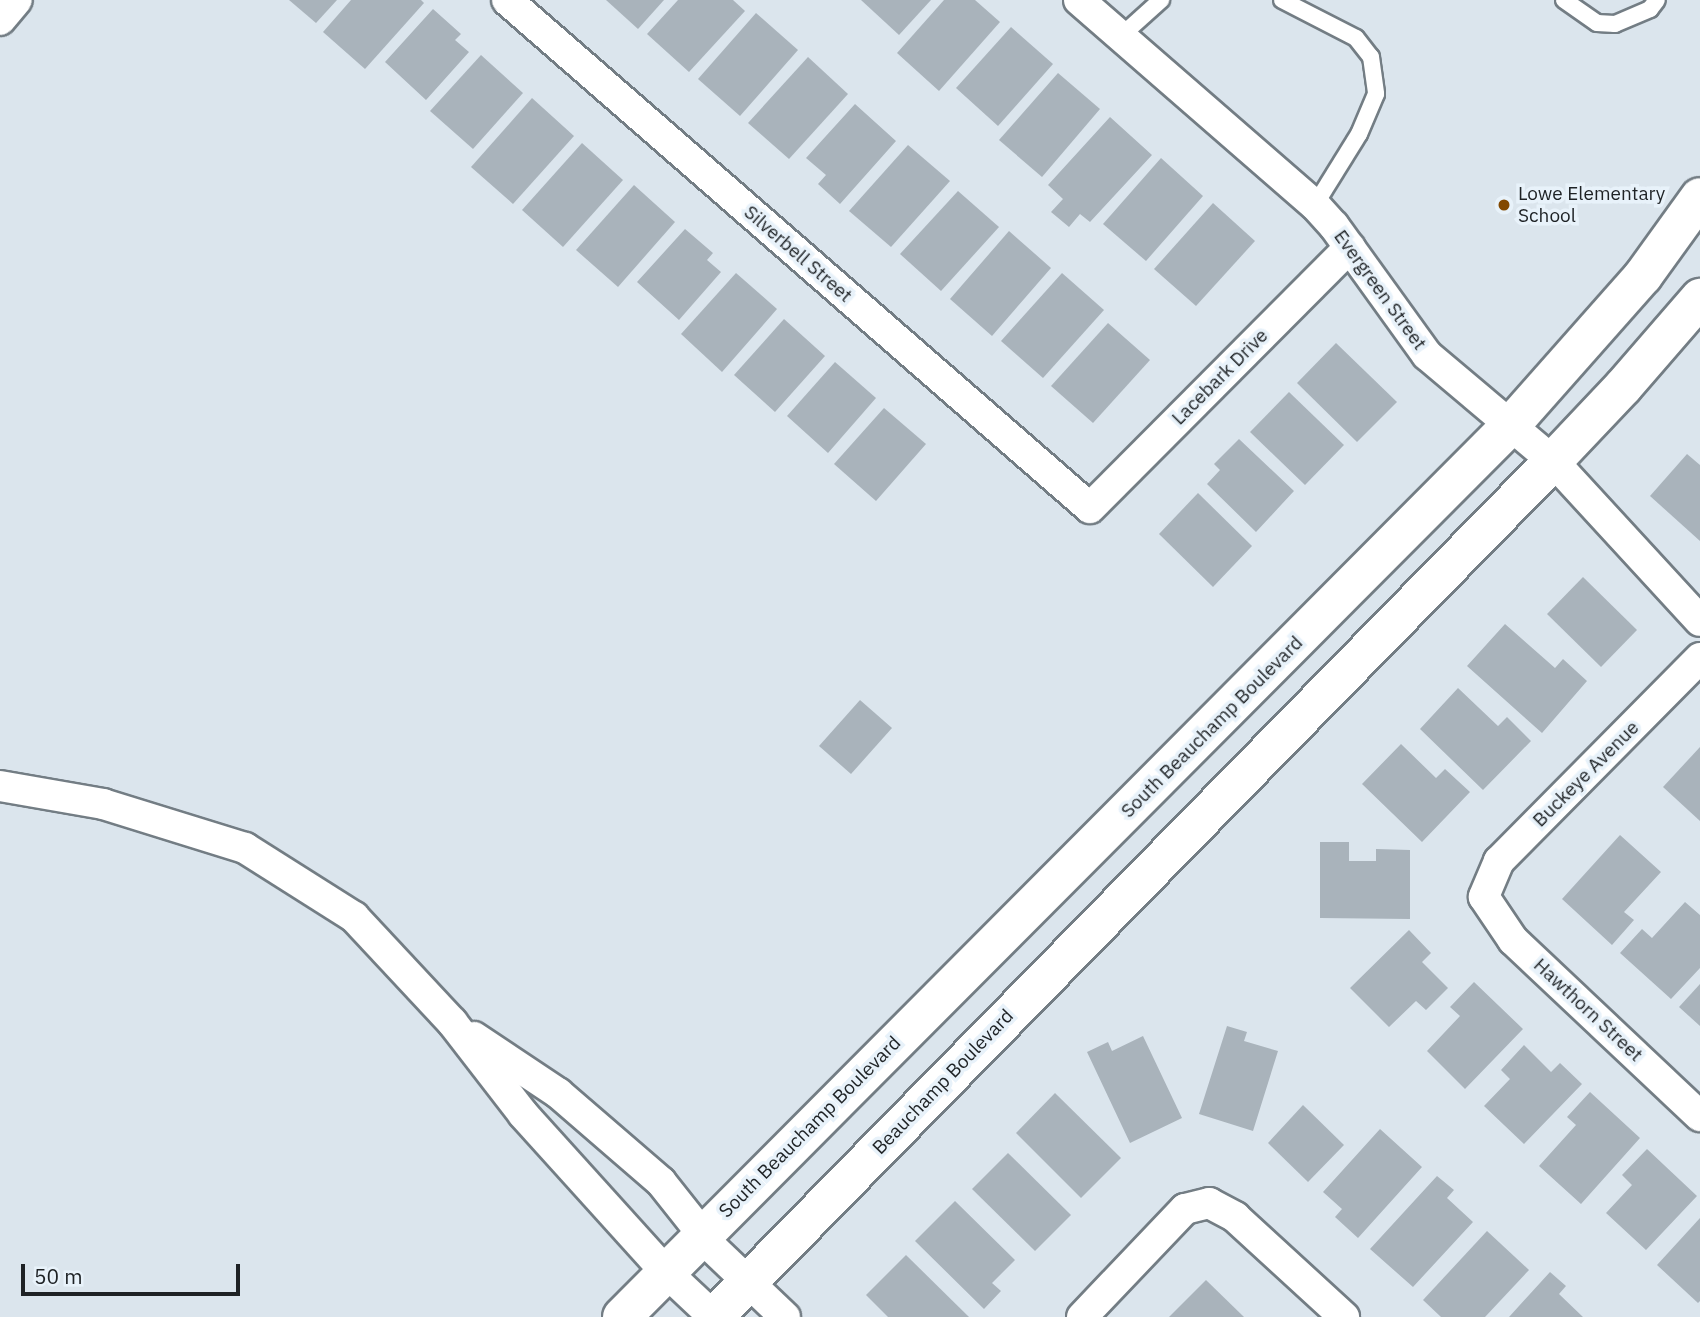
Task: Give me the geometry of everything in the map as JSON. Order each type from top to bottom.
[{"type":"street","points":[[0,20],[17,0]]},
{"type":"street","name":"Silverbell Street","points":[[507,0],[1090,508]]},
{"type":"street","name":"Evergreen Street","points":[[1079,0],[1315,205],[1350,247],[1427,355],[1553,461],[1700,621]]},
{"type":"street","name":"South Beauchamp Boulevard","points":[[702,1236],[1305,635],[1512,424],[1637,284],[1700,197]]},
{"type":"street","name":"Lacebark Drive","points":[[1090,508],[1350,247]]},
{"type":"street","points":[[1553,461],[1623,387],[1700,298]]},
{"type":"street","name":"Beauchamp Boulevard","points":[[714,1317],[1553,461]]},
{"type":"street","name":"Buckeye Avenue","points":[[1484,897],[1499,861],[1700,658]]},
{"type":"street","points":[[0,786],[103,804],[245,848],[354,917],[452,1022],[523,1114],[666,1272],[714,1317]]},
{"type":"street","name":"Hawthorn Street","points":[[1484,897],[1513,940],[1700,1115]]},
{"type":"street","points":[[452,1022],[558,1093],[661,1182],[702,1236],[785,1317]]},
{"type":"street","points":[[1082,1317],[1185,1209],[1209,1203],[1235,1217],[1344,1317]]},
{"type":"street","points":[[622,1317],[702,1236]]},
{"type":"lane","points":[[1121,36],[1161,0]]},
{"type":"lane","points":[[1282,0],[1356,38],[1371,57],[1376,94],[1359,134],[1315,205]]},
{"type":"lane","points":[[1564,0],[1597,23],[1615,24],[1650,9],[1657,0]]},
{"type":"building","points":[[289,0],[337,0],[316,23]]},
{"type":"building","points":[[351,0],[421,0],[424,3],[365,69],[323,32]]},
{"type":"building","points":[[606,0],[664,0],[638,29]]},
{"type":"building","points":[[678,0],[733,0],[745,11],[689,72],[647,34]]},
{"type":"building","points":[[861,0],[931,0],[899,35]]},
{"type":"building","points":[[944,0],[975,0],[1000,22],[939,91],[897,53]]},
{"type":"building","points":[[433,9],[461,34],[455,40],[469,52],[426,100],[385,62]]},
{"type":"building","points":[[756,13],[798,50],[740,116],[698,79]]},
{"type":"building","points":[[1011,27],[1053,64],[998,126],[956,88]]},
{"type":"building","points":[[481,55],[523,93],[473,149],[430,111]]},
{"type":"building","points":[[808,57],[848,94],[789,159],[748,123]]},
{"type":"building","points":[[1058,73],[1100,109],[1042,177],[999,140]]},
{"type":"building","points":[[532,98],[574,136],[513,204],[471,167]]},
{"type":"building","points":[[855,104],[896,141],[840,204],[818,184],[826,175],[806,158]]},
{"type":"building","points":[[1110,117],[1152,155],[1090,222],[1080,214],[1069,227],[1051,212],[1063,199],[1048,185]]},
{"type":"building","points":[[582,143],[623,180],[563,247],[522,210]]},
{"type":"building","points":[[908,145],[950,181],[891,247],[849,211]]},
{"type":"building","points":[[1161,158],[1203,196],[1146,261],[1103,224]]},
{"type":"building","points":[[634,185],[675,222],[618,287],[576,250]]},
{"type":"building","points":[[958,191],[999,227],[941,291],[900,254]]},
{"type":"building","points":[[1213,203],[1255,241],[1196,306],[1154,269]]},
{"type":"building","points":[[685,229],[713,253],[707,260],[721,272],[679,320],[637,282]]},
{"type":"building","points":[[1009,231],[1051,268],[992,336],[950,299]]},
{"type":"building","points":[[736,273],[777,309],[722,372],[681,334]]},
{"type":"building","points":[[1062,273],[1104,310],[1043,378],[1001,341]]},
{"type":"building","points":[[784,319],[825,356],[775,412],[734,375]]},
{"type":"building","points":[[1108,323],[1150,360],[1093,423],[1051,386]]},
{"type":"building","points":[[1336,343],[1397,402],[1357,442],[1297,383]]},
{"type":"building","points":[[835,362],[876,398],[828,453],[787,416]]},
{"type":"building","points":[[1289,392],[1344,445],[1305,485],[1250,432]]},
{"type":"building","points":[[884,408],[926,444],[876,501],[834,464]]},
{"type":"building","points":[[1239,439],[1294,491],[1256,532],[1207,484],[1220,470],[1214,464]]},
{"type":"building","points":[[1687,454],[1700,465],[1700,541],[1650,496]]},
{"type":"building","points":[[1198,493],[1252,546],[1213,587],[1159,534]]},
{"type":"building","points":[[1583,577],[1637,630],[1601,667],[1547,614]]},
{"type":"building","points":[[1505,624],[1555,668],[1563,659],[1587,681],[1542,733],[1467,666]]},
{"type":"building","points":[[1458,688],[1498,726],[1507,717],[1531,741],[1483,790],[1420,729]]},
{"type":"building","points":[[860,700],[892,728],[851,774],[819,746]]},
{"type":"building","points":[[1401,744],[1436,778],[1445,769],[1470,792],[1422,842],[1362,784]]},
{"type":"building","points":[[1700,747],[1700,821],[1663,787]]},
{"type":"building","points":[[1620,835],[1661,872],[1624,912],[1634,920],[1612,945],[1562,899]]},
{"type":"building","points":[[1320,842],[1349,842],[1349,861],[1376,861],[1376,849],[1410,850],[1410,919],[1320,918]]},
{"type":"building","points":[[1685,902],[1700,915],[1700,968],[1671,999],[1620,953],[1642,929],[1652,938]]},
{"type":"building","points":[[1409,930],[1431,953],[1422,962],[1448,988],[1426,1010],[1416,1001],[1389,1027],[1350,988]]},
{"type":"building","points":[[1474,982],[1523,1029],[1465,1089],[1427,1051],[1460,1016],[1450,1007]]},
{"type":"building","points":[[1700,984],[1700,1026],[1679,1007]]},
{"type":"building","points":[[1227,1026],[1247,1032],[1244,1041],[1278,1051],[1253,1131],[1199,1114]]},
{"type":"building","points":[[1143,1036],[1182,1118],[1130,1143],[1087,1052],[1108,1042],[1112,1051]]},
{"type":"building","points":[[1524,1045],[1551,1072],[1560,1063],[1582,1084],[1524,1144],[1484,1106],[1510,1079],[1501,1070]]},
{"type":"building","points":[[1590,1092],[1640,1138],[1581,1204],[1539,1166],[1576,1125],[1567,1117]]},
{"type":"building","points":[[1055,1093],[1121,1158],[1081,1198],[1016,1133]]},
{"type":"building","points":[[1303,1105],[1344,1145],[1308,1182],[1268,1143]]},
{"type":"building","points":[[1380,1129],[1422,1167],[1358,1238],[1335,1217],[1342,1209],[1323,1192]]},
{"type":"building","points":[[1647,1149],[1697,1196],[1646,1250],[1606,1213],[1632,1185],[1622,1175]]},
{"type":"building","points":[[1008,1153],[1071,1215],[1035,1251],[972,1189]]},
{"type":"building","points":[[1437,1176],[1454,1190],[1447,1198],[1473,1222],[1413,1287],[1370,1249]]},
{"type":"building","points":[[955,1201],[1015,1260],[992,1283],[1001,1291],[984,1309],[915,1241]]},
{"type":"building","points":[[1700,1218],[1700,1301],[1698,1303],[1657,1265]]},
{"type":"building","points":[[1487,1231],[1529,1270],[1485,1317],[1441,1317],[1423,1300]]},
{"type":"building","points":[[906,1255],[969,1317],[888,1317],[866,1295]]},
{"type":"building","points":[[1550,1272],[1566,1286],[1559,1294],[1583,1317],[1509,1317]]},
{"type":"building","points":[[1206,1280],[1244,1317],[1169,1317]]},
{"type":"place","name":"Lowe Elementary School","points":[[1504,205]]}]
